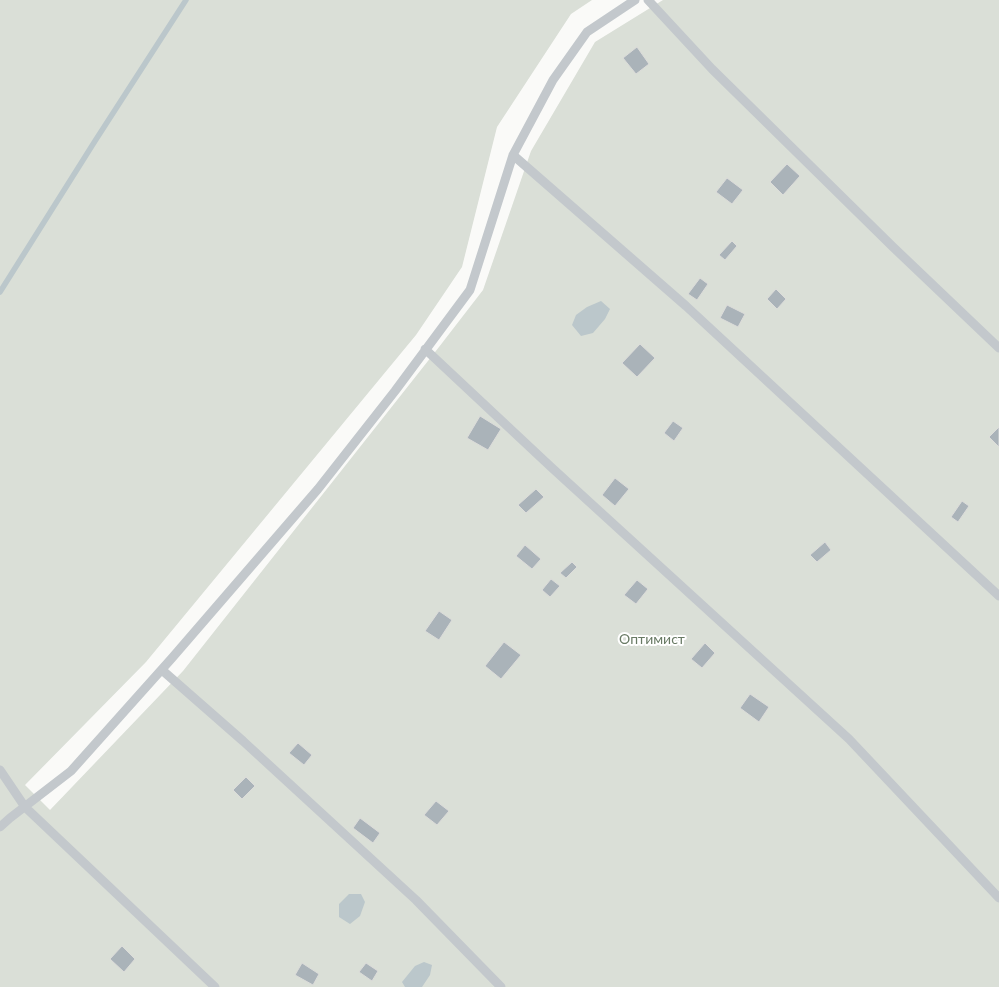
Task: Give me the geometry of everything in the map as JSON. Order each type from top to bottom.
[{"type":"lane","points":[[0,827],[71,771],[162,670],[318,489],[394,391],[470,290],[513,156],[553,80],[586,32],[635,0]]},
{"type":"lane","points":[[648,0],[712,69],[893,247],[999,348]]},
{"type":"lane","points":[[513,156],[686,306],[999,596]]},
{"type":"lane","points":[[425,349],[551,467],[849,739],[999,898]]},
{"type":"lane","points":[[162,670],[243,741],[416,900],[501,987]]},
{"type":"lane","points":[[0,770],[25,807],[215,987]]},
{"type":"green space","name":"Оптимист","points":[[0,0],[592,0],[571,14],[497,127],[462,267],[416,335],[146,662],[25,785],[50,810],[183,671],[483,290],[531,151],[595,42],[663,0],[999,0],[999,987],[0,987]]},
{"type":"shaded area","points":[[601,301],[610,309],[605,319],[593,333],[581,336],[572,325],[576,315],[587,307]]},
{"type":"shaded area","points":[[349,894],[361,894],[365,902],[360,916],[350,924],[339,917],[339,904]]},
{"type":"shaded area","points":[[424,962],[432,965],[430,975],[422,987],[405,987],[402,982],[415,966]]},
{"type":"building","points":[[637,47],[649,64],[636,74],[623,58]]},
{"type":"building","points":[[787,164],[800,176],[783,195],[770,182]]},
{"type":"building","points":[[727,178],[743,190],[732,204],[716,192]]},
{"type":"building","points":[[732,241],[737,246],[725,260],[719,255]]},
{"type":"building","points":[[700,278],[708,284],[697,300],[688,294]]},
{"type":"building","points":[[776,289],[786,299],[777,309],[767,299]]},
{"type":"building","points":[[727,305],[745,314],[738,327],[720,318]]},
{"type":"building","points":[[640,344],[655,358],[637,377],[622,363]]},
{"type":"building","points":[[480,416],[501,429],[488,450],[467,438]]},
{"type":"building","points":[[673,421],[683,428],[674,441],[664,433]]},
{"type":"building","points":[[999,427],[999,447],[989,437]]},
{"type":"building","points":[[615,478],[629,489],[615,506],[602,495]]},
{"type":"building","points":[[536,489],[544,497],[526,513],[518,505]]},
{"type":"building","points":[[962,501],[969,506],[958,522],[951,517]]},
{"type":"building","points":[[825,542],[831,550],[817,562],[810,555]]},
{"type":"building","points":[[525,545],[541,559],[532,569],[516,556]]},
{"type":"building","points":[[572,562],[577,567],[566,578],[560,573]]},
{"type":"building","points":[[551,579],[560,586],[550,597],[542,590]]},
{"type":"building","points":[[637,580],[648,589],[636,604],[624,595]]},
{"type":"building","points":[[439,611],[452,620],[439,640],[425,631]]},
{"type":"building","points":[[504,642],[521,655],[501,679],[485,666]]},
{"type":"building","points":[[705,643],[715,653],[702,668],[691,659]]},
{"type":"building","points":[[750,694],[769,707],[759,722],[740,708]]},
{"type":"building","points":[[298,743],[312,755],[304,765],[289,753]]},
{"type":"building","points":[[246,777],[255,786],[242,799],[233,790]]},
{"type":"building","points":[[436,801],[449,811],[437,825],[424,815]]},
{"type":"building","points":[[360,818],[380,833],[373,843],[353,828]]},
{"type":"building","points":[[122,946],[135,959],[124,972],[110,959]]},
{"type":"building","points":[[302,963],[319,974],[313,985],[295,975]]},
{"type":"building","points":[[366,963],[378,971],[372,981],[359,972]]},
{"type":"waterway","points":[[0,292],[186,0]]}]
